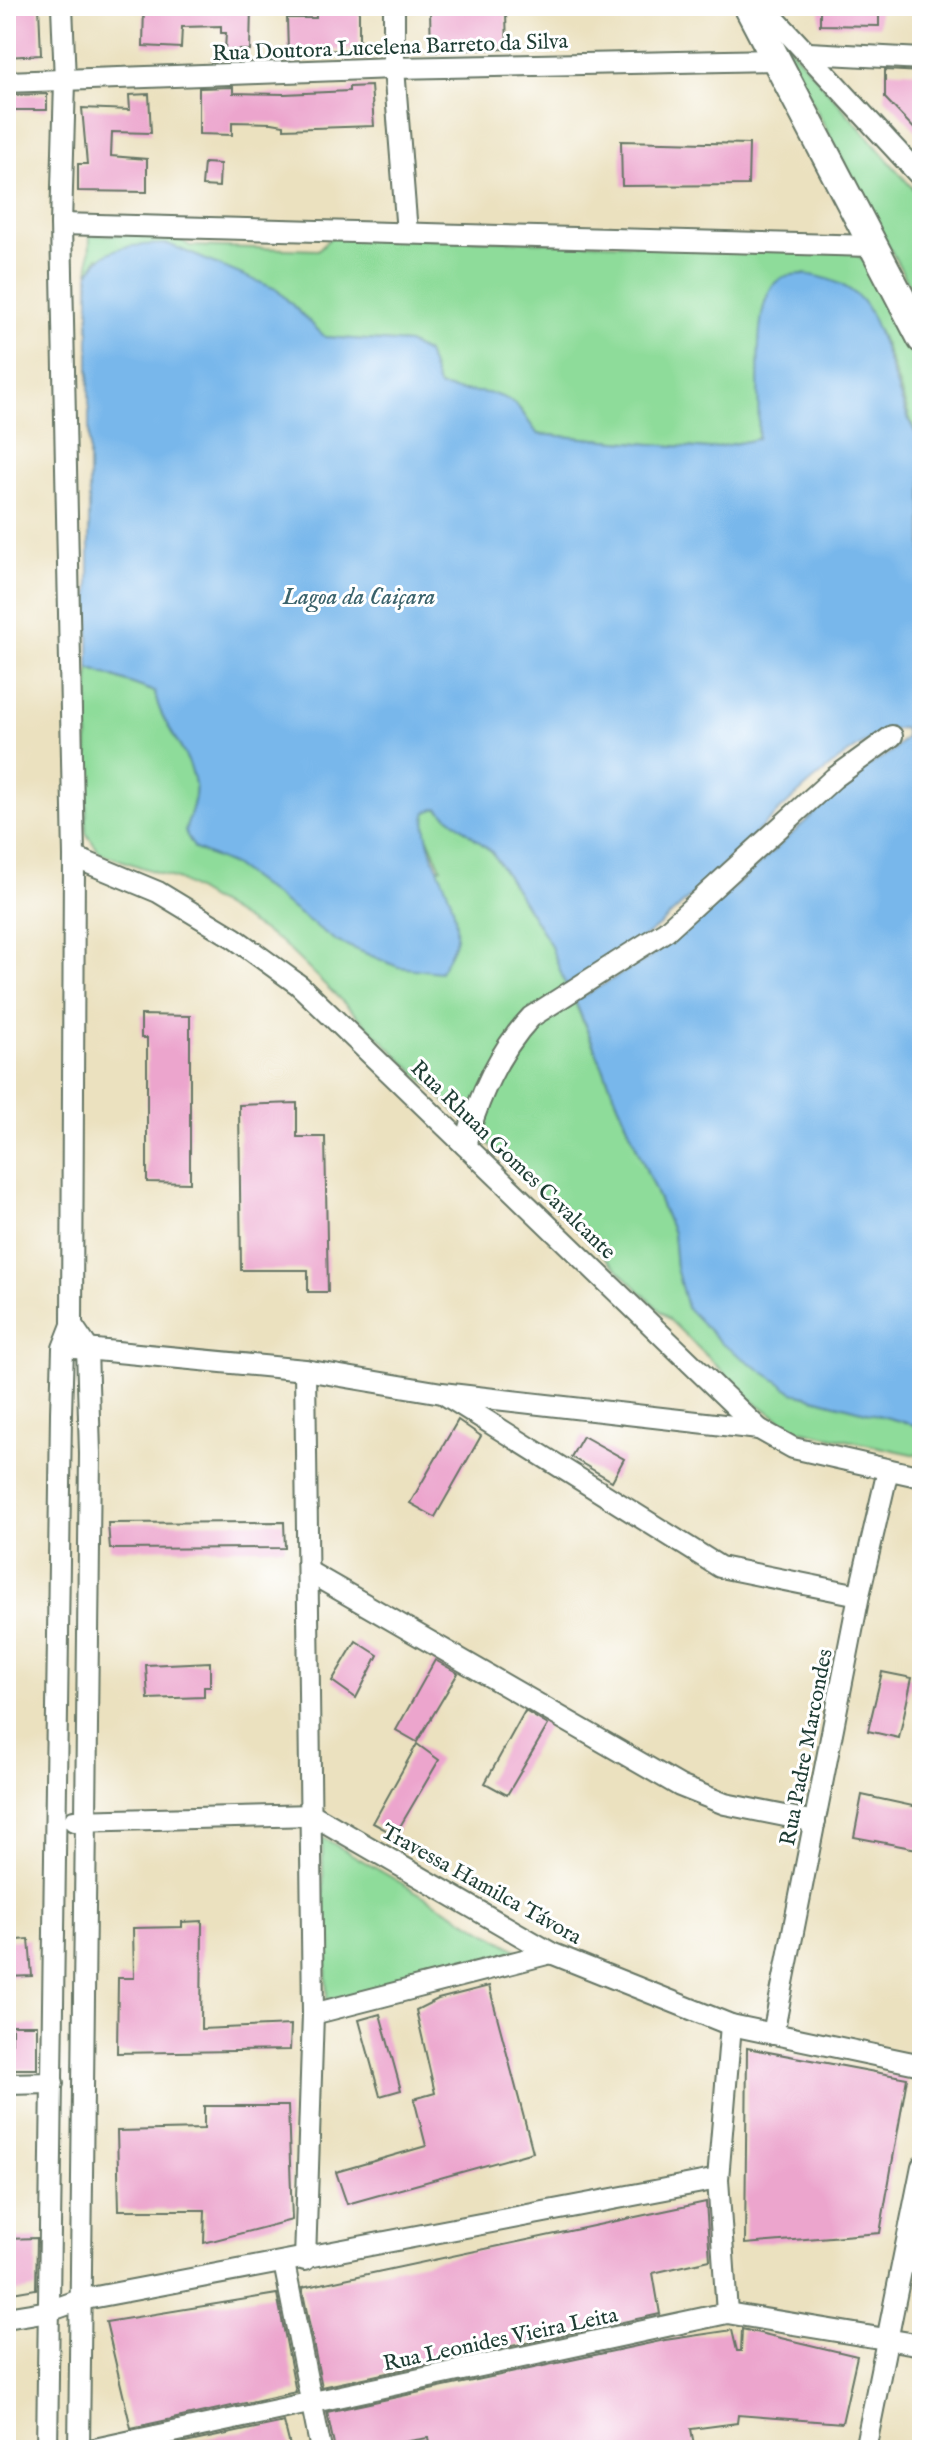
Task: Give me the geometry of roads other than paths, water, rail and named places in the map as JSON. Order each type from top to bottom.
[{"type":"street","points":[[47,2450],[63,1348],[72,1325],[74,857],[61,224],[65,81],[62,6]]},
{"type":"street","points":[[394,6],[394,68],[407,233]]},
{"type":"street","points":[[748,6],[922,339]]},
{"type":"street","points":[[763,6],[922,178]]},
{"type":"street","points":[[809,53],[922,59]]},
{"type":"street","name":"Rua Doutora Lucelena Barreto da Silva","points":[[6,82],[394,68],[776,60]]},
{"type":"street","points":[[61,224],[871,246]]},
{"type":"street","points":[[465,1145],[473,1117],[496,1064],[514,1035],[531,1017],[666,931],[834,778],[892,736]]},
{"type":"street","name":"Rua Rhuan Gomes Cavalcante","points":[[74,857],[158,892],[234,938],[299,985],[759,1429],[793,1448],[922,1477]]},
{"type":"street","points":[[72,1325],[87,1347],[90,1454],[79,2450]]},
{"type":"street","points":[[63,1348],[87,1347],[305,1370],[442,1393],[759,1429]]},
{"type":"street","points":[[305,1370],[313,1815],[313,2014],[305,2260]]},
{"type":"street","points":[[442,1393],[720,1567],[859,1595]]},
{"type":"street","name":"Rua Padre Marcondes","points":[[773,2034],[859,1595],[888,1470]]},
{"type":"street","points":[[309,1572],[680,1786],[725,1804],[815,1822]]},
{"type":"street","points":[[58,1820],[87,1822],[313,1815]]},
{"type":"street","name":"Travessa Hamilca Távora","points":[[313,1815],[551,1953],[731,2025],[922,2065]]},
{"type":"street","points":[[313,2014],[551,1953]]},
{"type":"street","points":[[727,2313],[718,2179],[731,2025]]},
{"type":"street","points":[[6,2084],[53,2083]]},
{"type":"street","points":[[865,2450],[922,2166]]},
{"type":"street","points":[[6,2318],[49,2311],[80,2300],[305,2260],[718,2179]]},
{"type":"street","points":[[284,2263],[321,2450]]},
{"type":"street","name":"Rua Leonides Vieira Leita","points":[[90,2450],[727,2313],[922,2345]]},
{"type":"water","name":"Lagoa da Caiçara","points":[[168,244],[276,289],[325,337],[408,343],[427,353],[438,386],[504,398],[520,409],[538,434],[708,449],[758,439],[760,333],[768,294],[776,282],[795,274],[816,276],[848,288],[866,306],[908,417],[922,443],[922,1427],[795,1393],[722,1344],[687,1308],[676,1268],[673,1233],[575,1001],[649,958],[702,917],[859,772],[891,752],[906,737],[904,728],[879,735],[849,753],[780,810],[663,922],[628,948],[566,986],[550,944],[492,852],[438,808],[426,812],[426,828],[456,920],[452,950],[440,972],[398,967],[336,941],[233,865],[195,849],[185,832],[195,795],[192,772],[163,716],[155,692],[89,668],[89,273],[96,263],[113,251],[133,246]]}]
